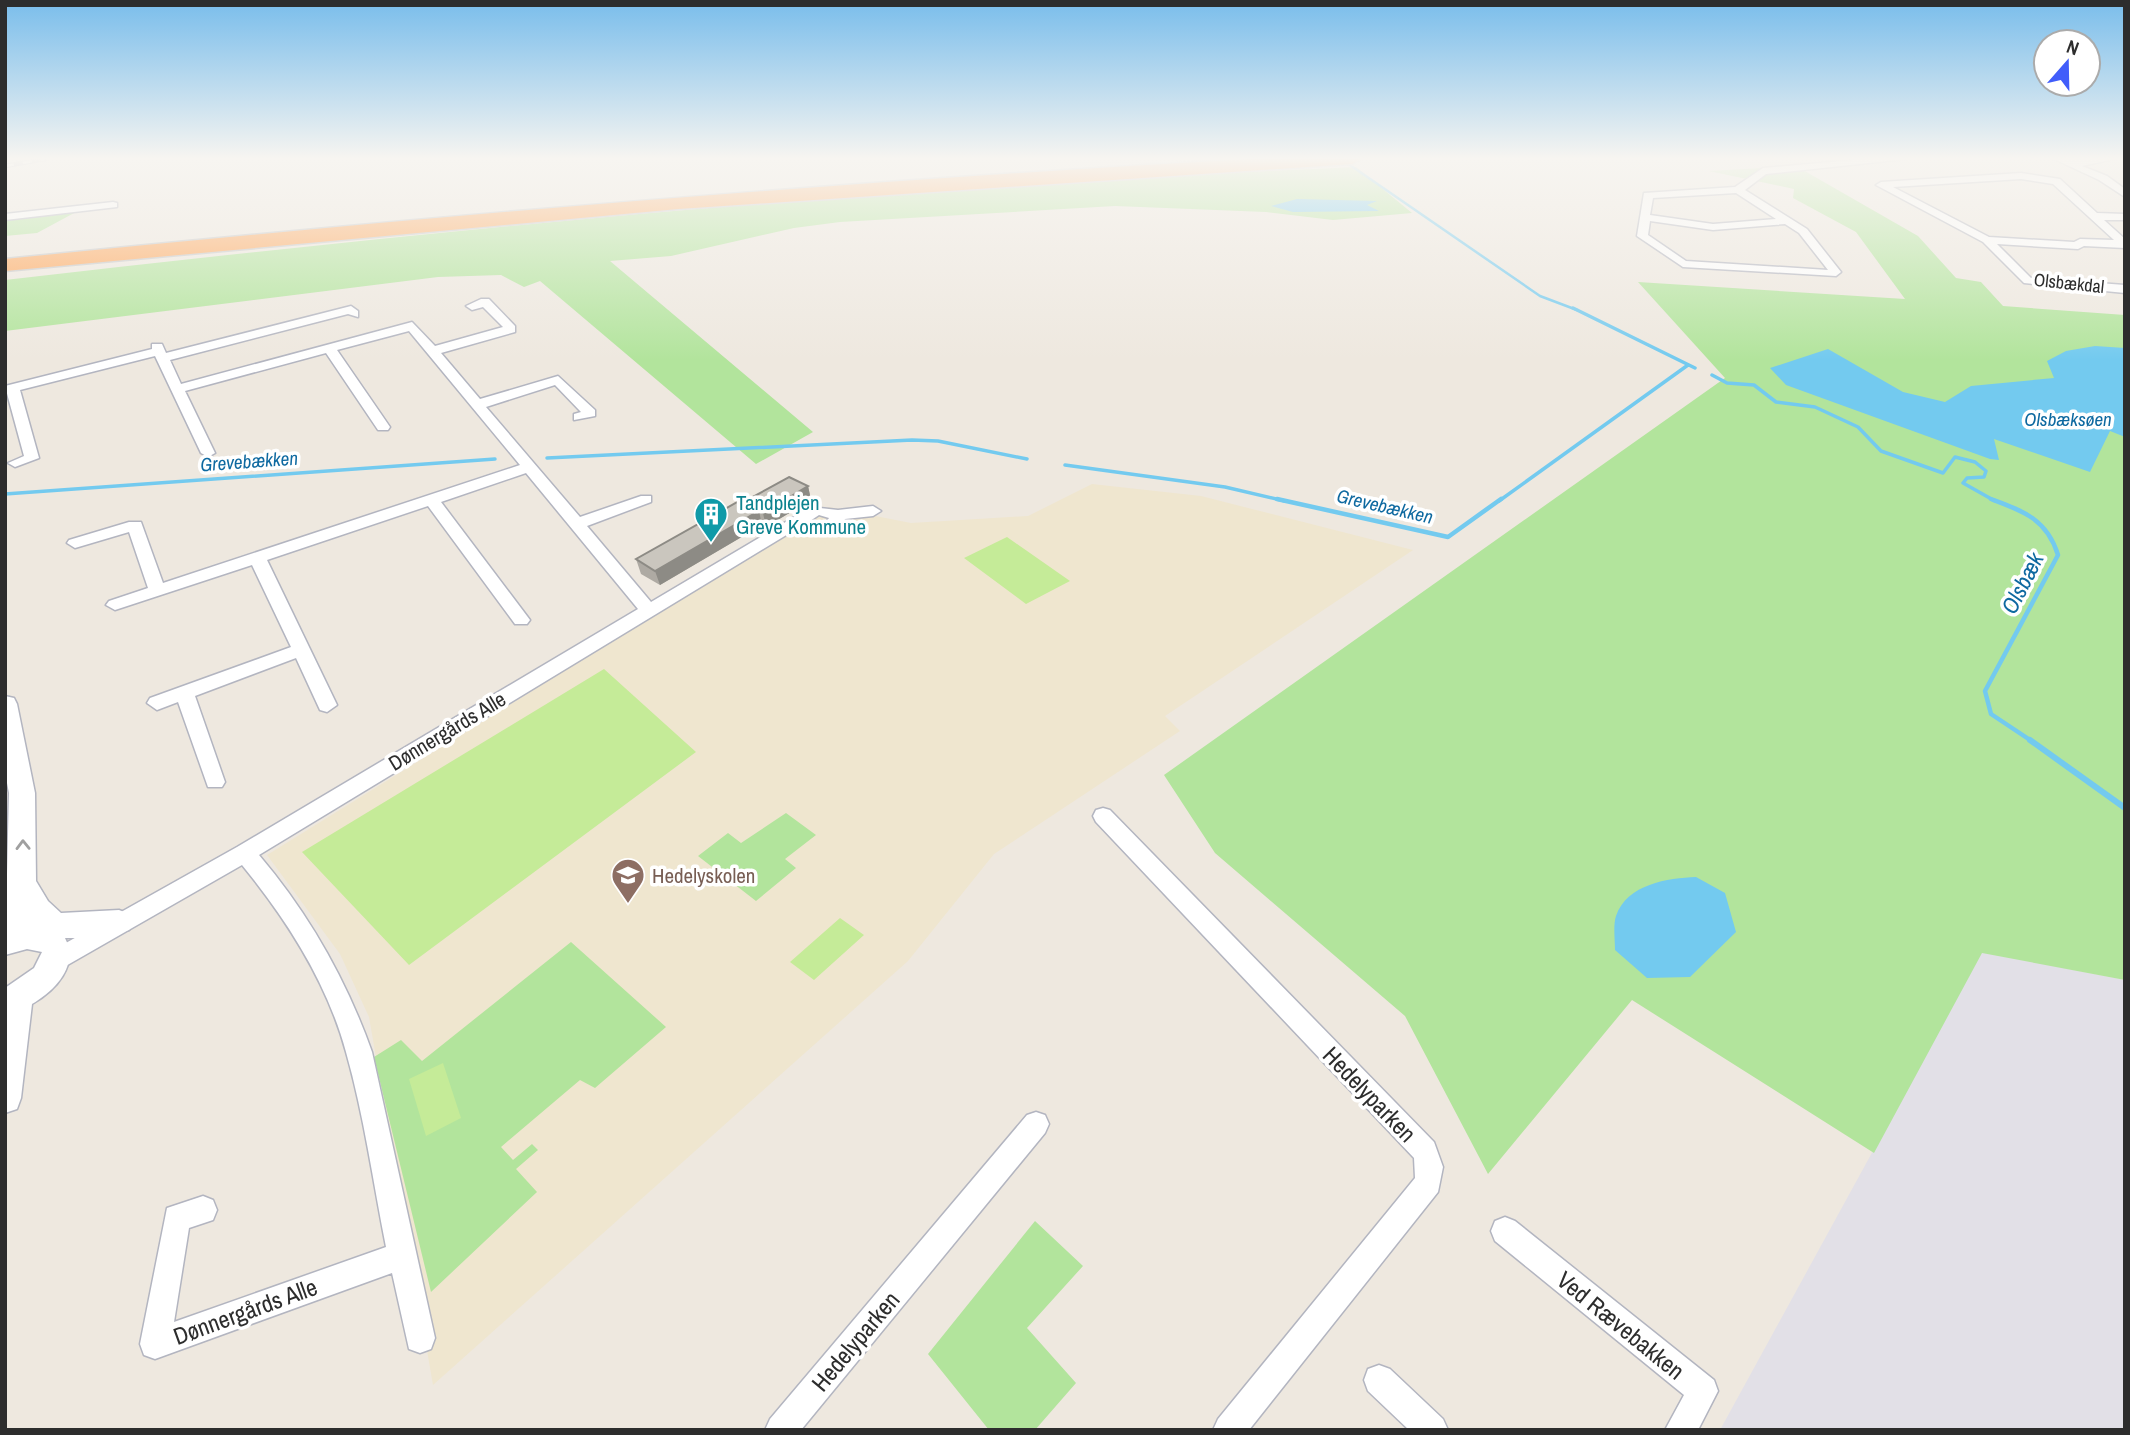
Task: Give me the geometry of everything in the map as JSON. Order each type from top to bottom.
[{"type":"highway","points":[[5,253],[280,226]]},
{"type":"highway","points":[[5,265],[397,226]]},
{"type":"highway","points":[[5,276],[477,226]]},
{"type":"street","points":[[1643,226],[1642,236],[1683,264],[1832,274],[1835,272],[1803,231],[1795,226]]},
{"type":"street","points":[[1706,226],[1726,226]]},
{"type":"street","name":"Olsbækdal","points":[[1960,226],[1987,240],[2028,281],[2125,289]]},
{"type":"street","name":"Olsbækdal","points":[[2103,226],[2123,245]]},
{"type":"street","name":"Olsbækdal","points":[[1987,240],[2078,246],[2080,243],[2123,245]]},
{"type":"street","points":[[432,351],[511,329],[485,302],[472,306]]},
{"type":"street","points":[[15,463],[32,458],[9,389],[159,350],[351,310],[354,314]]},
{"type":"street","points":[[177,389],[412,326],[649,611]]},
{"type":"street","points":[[329,348],[383,427]]},
{"type":"street","points":[[159,350],[208,453]]},
{"type":"street","points":[[477,405],[558,380],[590,413],[579,417]]},
{"type":"street","points":[[115,605],[529,467]]},
{"type":"street","points":[[431,499],[521,620]]},
{"type":"street","points":[[576,524],[646,499]]},
{"type":"street","name":"Dønnergårds Alle","points":[[56,953],[245,853],[790,526],[816,531],[827,530],[835,524],[838,514],[873,511]]},
{"type":"street","points":[[75,543],[135,525],[157,590]]},
{"type":"street","points":[[257,557],[327,705]]},
{"type":"street","points":[[157,703],[301,650]]},
{"type":"street","points":[[184,693],[215,782]]},
{"type":"street","points":[[5,704],[22,793],[23,884],[14,940],[44,937],[56,953],[46,976],[12,1000],[5,1098]]},
{"type":"street","points":[[5,782],[13,752]]},
{"type":"street","name":"Hedelyparken","points":[[1103,816],[1425,1151],[1430,1167],[1428,1182],[1229,1430]]},
{"type":"street","points":[[245,853],[329,972],[346,1012],[359,1052],[420,1338]]},
{"type":"street","points":[[23,884],[45,918],[56,924],[74,926],[119,922]]},
{"type":"street","name":"Hedelyparken","points":[[781,1430],[1036,1124]]},
{"type":"street","name":"Dønnergårds Alle","points":[[203,1210],[177,1217],[155,1344],[402,1255]]},
{"type":"street","name":"Ved Rævebakken","points":[[1505,1231],[1703,1391],[1681,1430]]},
{"type":"street","points":[[1380,1380],[1432,1430]]},
{"type":"shaded area","name":"Hedelyskolen","points":[[1092,484],[1201,496],[1413,550],[1165,716],[1180,731],[994,854],[908,961],[433,1385],[369,1017],[340,954],[267,855],[829,507],[911,523],[1028,516]]},
{"type":"shaded area","points":[[1982,952],[2125,980],[2125,1430],[1720,1430]]},
{"type":"green space","points":[[5,226],[50,226],[37,233],[5,236]]},
{"type":"green space","points":[[513,226],[810,226],[671,256],[610,261],[813,432],[756,464],[540,281],[524,287],[501,275],[438,277],[5,331],[5,280]]},
{"type":"green space","points":[[1845,226],[1901,226],[1918,236],[1956,278],[1981,282],[2003,306],[2125,315],[2125,980],[1982,953],[1874,1153],[1632,1000],[1488,1174],[1405,1016],[1215,853],[1164,775],[1725,378],[1638,282],[1905,299],[1856,232]]},
{"type":"green space","points":[[1007,537],[1070,581],[1026,604],[964,558]]},
{"type":"green space","points":[[604,669],[696,752],[409,965],[302,852]]},
{"type":"green space","points":[[786,813],[816,835],[785,859],[796,868],[756,901],[698,856],[728,833],[741,843]]},
{"type":"green space","points":[[840,918],[864,935],[814,980],[790,962]]},
{"type":"green space","points":[[571,942],[666,1027],[595,1088],[580,1080],[501,1147],[513,1160],[532,1144],[538,1150],[516,1169],[537,1192],[431,1292],[374,1057],[401,1040],[422,1061]]},
{"type":"green space","points":[[443,1063],[461,1118],[426,1136],[409,1079]]},
{"type":"green space","points":[[1035,1221],[1083,1266],[1027,1328],[1076,1383],[1035,1430],[989,1430],[928,1354]]},
{"type":"water","name":"Olsbæksøen","points":[[2095,346],[2125,348],[2125,437],[2110,431],[2090,472],[1994,439],[1999,460],[1990,459],[1786,385],[1770,368],[1828,349],[1903,392],[1945,402],[1971,386],[2054,378],[2047,361],[2066,351]]},
{"type":"water","points":[[1696,877],[1725,893],[1736,932],[1690,977],[1647,978],[1615,950],[1614,928],[1621,905],[1639,890],[1650,885]]},
{"type":"building","points":[[789,477],[808,486],[655,571],[636,559],[748,496],[751,498]]},
{"type":"waterway","name":"Olsbæk","points":[[1438,226],[1540,296],[1577,310]]},
{"type":"waterway","name":"Olsbæk","points":[[1573,308],[1695,368]]},
{"type":"waterway","name":"Grevebækken","points":[[1499,501],[1688,365]]},
{"type":"waterway","name":"Olsbæk","points":[[1712,375],[1727,383],[1754,385],[1776,402],[1815,407],[1858,427],[1881,451],[1943,473],[1955,457],[1975,462],[1986,471],[1984,477],[1967,478],[1963,483],[1993,500]]},
{"type":"waterway","name":"Grevebækken","points":[[547,458],[912,440],[938,441],[1027,459]]},
{"type":"waterway","name":"Grevebækken","points":[[5,494],[495,459]]},
{"type":"waterway","name":"Grevebækken","points":[[1065,465],[1225,487],[1285,501]]},
{"type":"waterway","name":"Grevebækken","points":[[1277,499],[1448,537],[1501,499]]},
{"type":"waterway","name":"Olsbæk","points":[[1993,500],[2032,518],[2047,533],[2058,555],[1985,691],[1991,714],[2030,740]]},
{"type":"waterway","name":"Olsbæk","points":[[2030,740],[2125,808]]},
{"type":"place","name":"Tandplejen Greve Kommune","points":[[711,544]]},
{"type":"place","name":"Hedelyskolen","points":[[628,905]]}]
